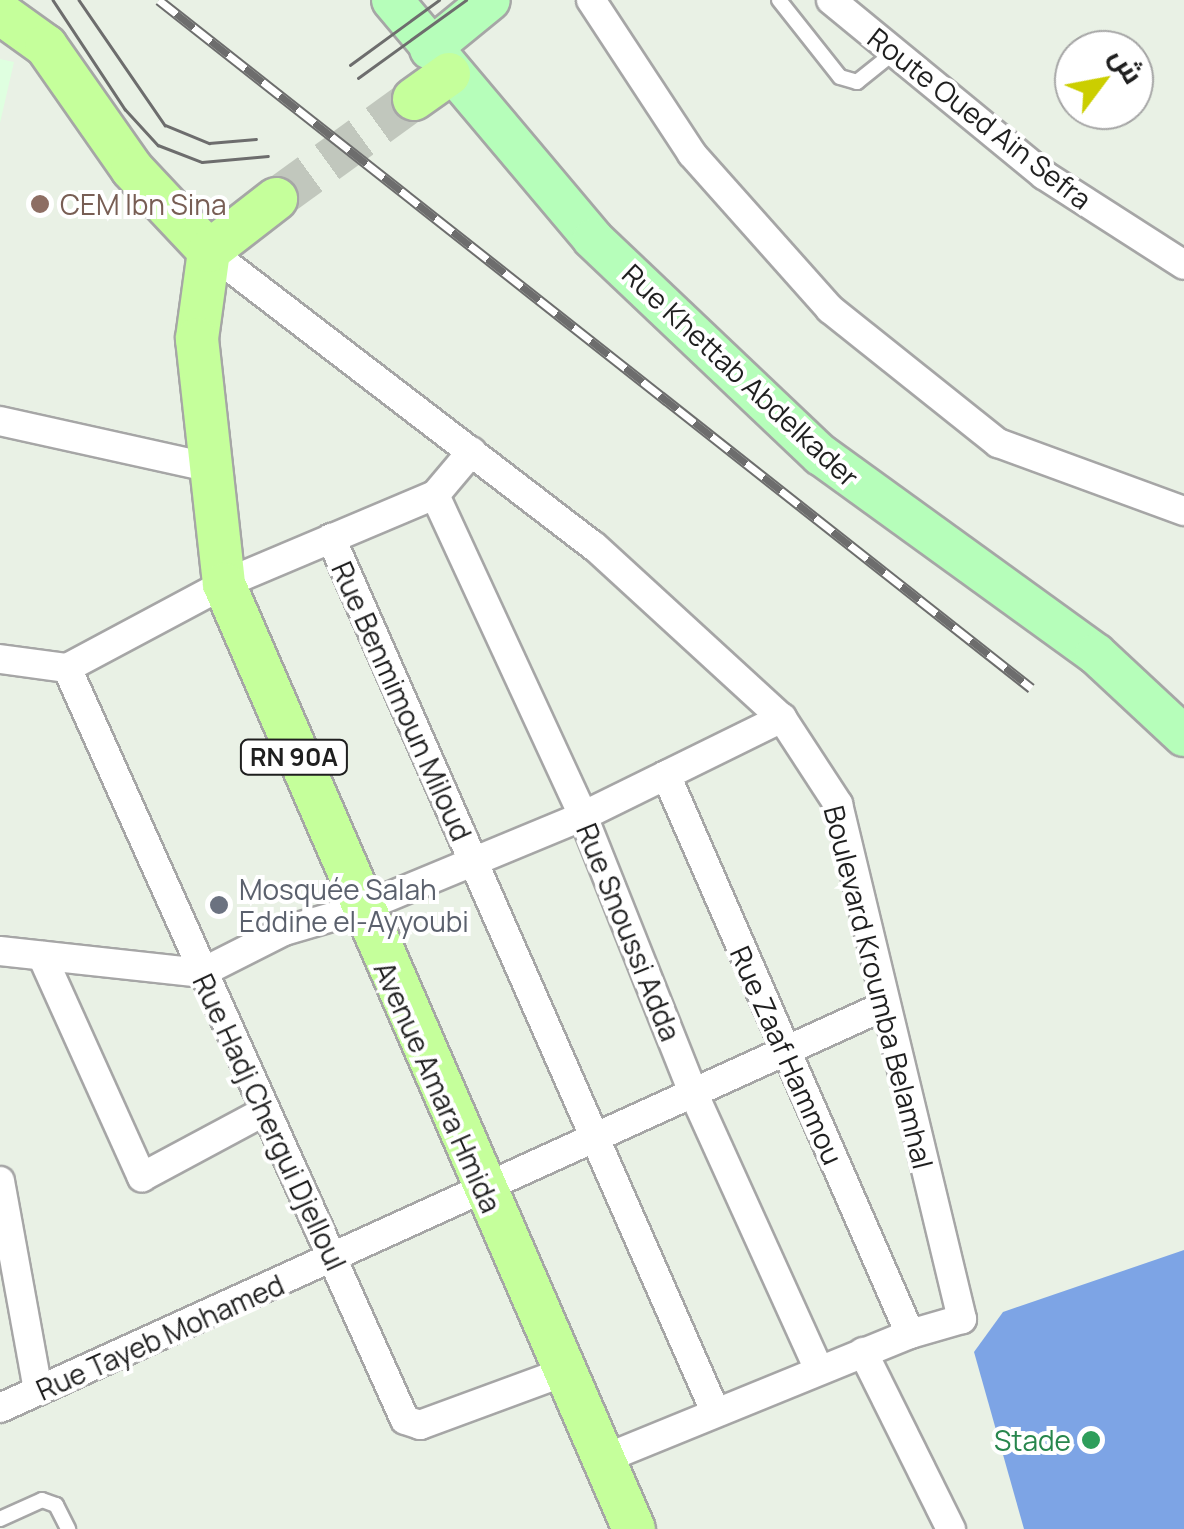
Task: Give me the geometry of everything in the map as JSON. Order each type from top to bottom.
[{"type":"main road","name":"Rue Khettab Abdelkader","points":[[400,3],[439,61],[593,238],[821,455],[1096,654],[1184,736]]},
{"type":"main road","points":[[414,99],[439,61],[487,3]]},
{"type":"main road","points":[[0,13],[46,46],[132,169],[209,251],[276,200]]},
{"type":"main road","name":"Avenue Amara Hmida","points":[[209,251],[197,340],[208,467],[224,584],[359,909],[634,1529]]},
{"type":"street","points":[[591,0],[692,154],[830,308],[998,442],[1184,511]]},
{"type":"street","name":"Route Oued Ain Sefra","points":[[831,0],[898,50],[1044,175],[1184,265]]},
{"type":"street","name":"Boulevard Kroumba Belamhal","points":[[209,251],[594,546],[782,718],[838,804],[882,1007],[962,1319],[863,1352],[603,1459]]},
{"type":"street","points":[[0,421],[208,467]]},
{"type":"street","points":[[0,659],[67,668],[224,584],[435,495],[472,452]]},
{"type":"street","name":"Rue Snoussi Adda","points":[[435,495],[583,816],[692,1090],[819,1370]]},
{"type":"street","name":"Rue Benmimoun Miloud","points":[[331,538],[591,1140],[715,1411]]},
{"type":"street","name":"Rue Hadj Chergui Djelloul","points":[[67,668],[201,973],[412,1426],[564,1372]]},
{"type":"street","points":[[0,951],[201,973],[284,932],[359,909],[471,858],[583,816],[782,718]]},
{"type":"street","name":"Rue Zaaf Hammou","points":[[666,775],[910,1334]]},
{"type":"street","points":[[42,956],[142,1178],[265,1110]]},
{"type":"street","points":[[484,1190],[692,1090],[882,1007]]},
{"type":"street","points":[[0,1181],[7,1251],[38,1391]]},
{"type":"street","name":"Rue Tayeb Mohamed","points":[[0,1408],[484,1190]]},
{"type":"street","points":[[863,1352],[950,1529]]},
{"type":"lane","points":[[779,0],[840,77],[857,82],[898,50]]},
{"type":"lane","points":[[0,1519],[42,1500],[56,1505],[68,1529]]},
{"type":"shaded area","points":[[0,59],[14,62],[0,123]]},
{"type":"shaded area","name":"Stade","points":[[1184,1250],[1184,1529],[1024,1529],[974,1352],[1003,1312]]},
{"type":"tunnel","points":[[276,199],[414,99]]},
{"type":"tram line","points":[[53,0],[125,109],[158,145],[202,162],[268,156]]},
{"type":"tram line","points":[[79,0],[165,125],[209,143],[256,139]]},
{"type":"tram line","points":[[350,65],[439,0]]},
{"type":"tram line","points":[[358,78],[466,0]]},
{"type":"railway","points":[[159,0],[1031,688]]},
{"type":"place","name":"CEM Ibn Sina","points":[[40,204]]},
{"type":"place","name":"Mosquée Salah Eddine el-Ayyoubi","points":[[219,905]]},
{"type":"place","name":"Stade","points":[[1091,1440]]}]
